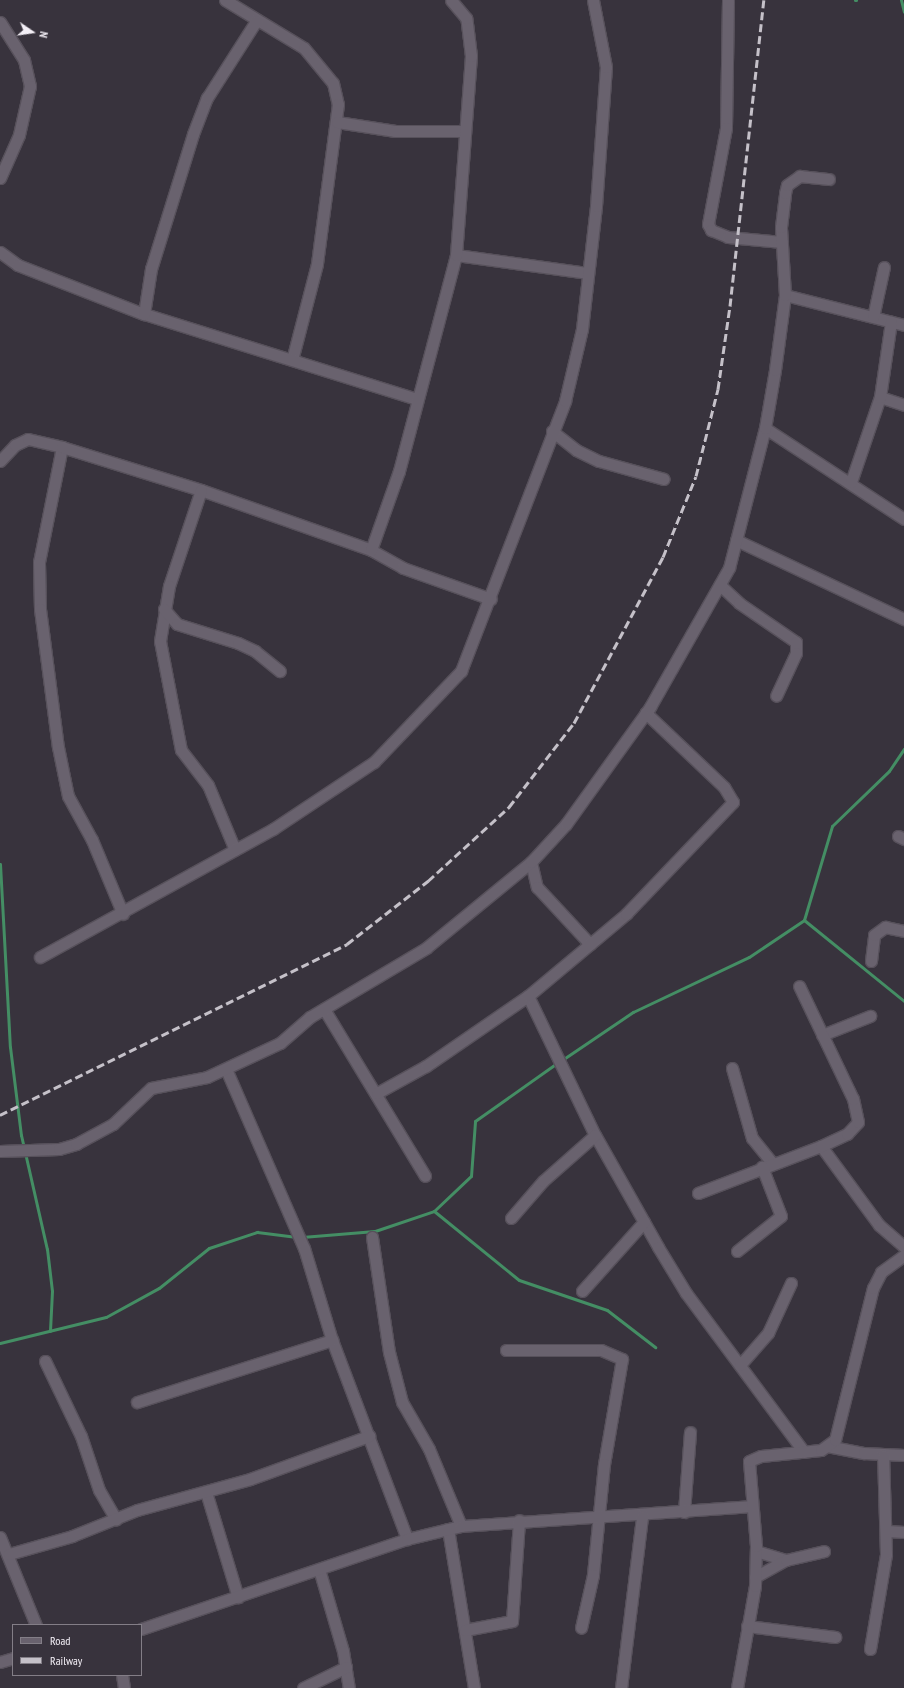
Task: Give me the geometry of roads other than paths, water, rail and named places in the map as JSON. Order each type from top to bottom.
[{"type":"street","points":[[225,0],[256,21],[304,48],[320,63],[333,83],[337,122],[317,264],[292,360]]},
{"type":"street","points":[[371,550],[399,471],[456,255],[462,209],[464,131],[471,63],[466,18],[451,0]]},
{"type":"street","points":[[40,957],[123,914],[273,829],[374,762],[461,671],[491,599],[552,431],[574,365],[596,206],[606,67],[593,0]]},
{"type":"street","points":[[728,0],[726,128],[708,224],[711,230],[728,237],[782,242]]},
{"type":"street","points":[[144,314],[151,269],[193,134],[208,98],[256,21]]},
{"type":"street","points":[[0,22],[24,60],[30,86],[19,135],[0,178]]},
{"type":"street","points":[[337,122],[395,131],[464,131]]},
{"type":"street","points":[[0,1151],[59,1149],[76,1144],[113,1124],[150,1088],[207,1077],[280,1043],[324,1009],[426,948],[531,862],[566,824],[646,713],[721,586],[736,540],[765,428],[785,295],[782,242],[787,185],[804,175],[829,179]]},
{"type":"street","points":[[0,252],[18,265],[144,314],[417,399]]},
{"type":"street","points":[[456,255],[587,273]]},
{"type":"street","points":[[873,317],[884,267]]},
{"type":"street","points":[[785,295],[904,325]]},
{"type":"street","points":[[851,482],[880,397],[891,322]]},
{"type":"street","points":[[880,397],[904,405]]},
{"type":"street","points":[[765,428],[851,482],[904,519]]},
{"type":"street","points":[[552,431],[576,450],[598,461],[664,479]]},
{"type":"street","points":[[0,461],[15,445],[28,440],[62,447],[201,490],[371,550],[403,568],[491,599]]},
{"type":"street","points":[[62,447],[39,562],[40,609],[58,747],[68,796],[92,840],[123,914]]},
{"type":"street","points":[[201,490],[164,609],[161,648],[181,750],[208,785],[235,850]]},
{"type":"street","points":[[736,540],[904,619]]},
{"type":"street","points":[[721,586],[739,603],[796,642],[796,653],[776,696]]},
{"type":"street","points":[[164,609],[177,624],[238,643],[280,671]]},
{"type":"street","points":[[377,1094],[426,1066],[528,996],[626,914],[733,802],[724,787],[646,713]]},
{"type":"street","points":[[531,862],[537,887],[590,944]]},
{"type":"street","points":[[870,961],[874,935],[885,927],[904,930]]},
{"type":"street","points":[[698,1193],[762,1167],[821,1146],[847,1134],[858,1122],[853,1099],[799,986]]},
{"type":"street","points":[[528,996],[571,1081],[595,1135],[686,1293],[804,1452]]},
{"type":"street","points":[[324,1009],[356,1066],[377,1094],[425,1176]]},
{"type":"street","points":[[822,1035],[870,1016]]},
{"type":"street","points":[[732,1068],[752,1138],[774,1164]]},
{"type":"street","points":[[226,1069],[304,1248],[332,1340],[407,1539]]},
{"type":"street","points":[[510,1218],[543,1180],[595,1135]]},
{"type":"street","points":[[821,1146],[879,1225],[904,1247]]},
{"type":"street","points":[[737,1251],[781,1216],[762,1167]]},
{"type":"street","points":[[582,1291],[644,1222]]},
{"type":"street","points":[[372,1237],[389,1352],[402,1402],[429,1449],[461,1526]]},
{"type":"street","points":[[737,1688],[755,1577],[756,1551],[751,1506],[749,1460],[760,1456],[804,1452],[827,1446],[836,1440],[842,1424],[873,1288],[880,1272],[904,1255]]},
{"type":"street","points":[[740,1365],[768,1333],[791,1283]]},
{"type":"street","points":[[137,1402],[332,1340]]},
{"type":"street","points":[[506,1350],[601,1350],[622,1359],[597,1519],[592,1575],[581,1628]]},
{"type":"street","points":[[45,1361],[81,1436],[99,1490],[116,1520]]},
{"type":"street","points":[[684,1512],[690,1432]]},
{"type":"street","points":[[9,1554],[116,1520],[137,1510],[206,1492],[369,1436]]},
{"type":"street","points":[[827,1446],[883,1455],[904,1455]]},
{"type":"street","points":[[870,1649],[888,1531],[882,1495],[883,1455]]},
{"type":"street","points":[[206,1492],[238,1597]]},
{"type":"street","points":[[142,1629],[407,1539],[461,1526],[519,1520],[597,1519],[642,1516],[751,1506]]},
{"type":"street","points":[[621,1688],[642,1516]]},
{"type":"street","points":[[465,1630],[512,1621],[514,1617],[519,1520]]},
{"type":"street","points":[[448,1529],[474,1688]]},
{"type":"street","points":[[888,1531],[904,1532]]},
{"type":"street","points":[[0,1537],[9,1554],[36,1624]]},
{"type":"street","points":[[756,1551],[786,1560]]},
{"type":"street","points":[[755,1577],[786,1560],[824,1551]]},
{"type":"street","points":[[319,1569],[346,1667],[349,1688]]},
{"type":"street","points":[[748,1626],[835,1637]]},
{"type":"street","points":[[0,1662],[12,1658]]},
{"type":"street","points":[[303,1688],[346,1667]]},
{"type":"street","points":[[122,1676],[124,1688]]},
{"type":"waterway","points":[[901,0],[904,12]]},
{"type":"waterway","points":[[562,1060],[633,1012],[749,957],[804,920],[832,826],[889,771],[904,749]]},
{"type":"waterway","points":[[0,864],[10,1047],[21,1135],[47,1249],[52,1291],[50,1331]]},
{"type":"waterway","points":[[804,920],[904,1001]]},
{"type":"waterway","points":[[302,1237],[375,1231],[434,1211],[471,1176],[475,1121],[557,1063]]},
{"type":"waterway","points":[[434,1211],[519,1280],[607,1310],[655,1347]]},
{"type":"waterway","points":[[0,1343],[106,1317],[159,1288],[209,1248],[257,1232],[297,1237]]},
{"type":"railway","points":[[0,1115],[347,944],[428,881],[509,807],[574,723],[663,557],[696,476],[718,389],[730,306],[764,0]]}]
